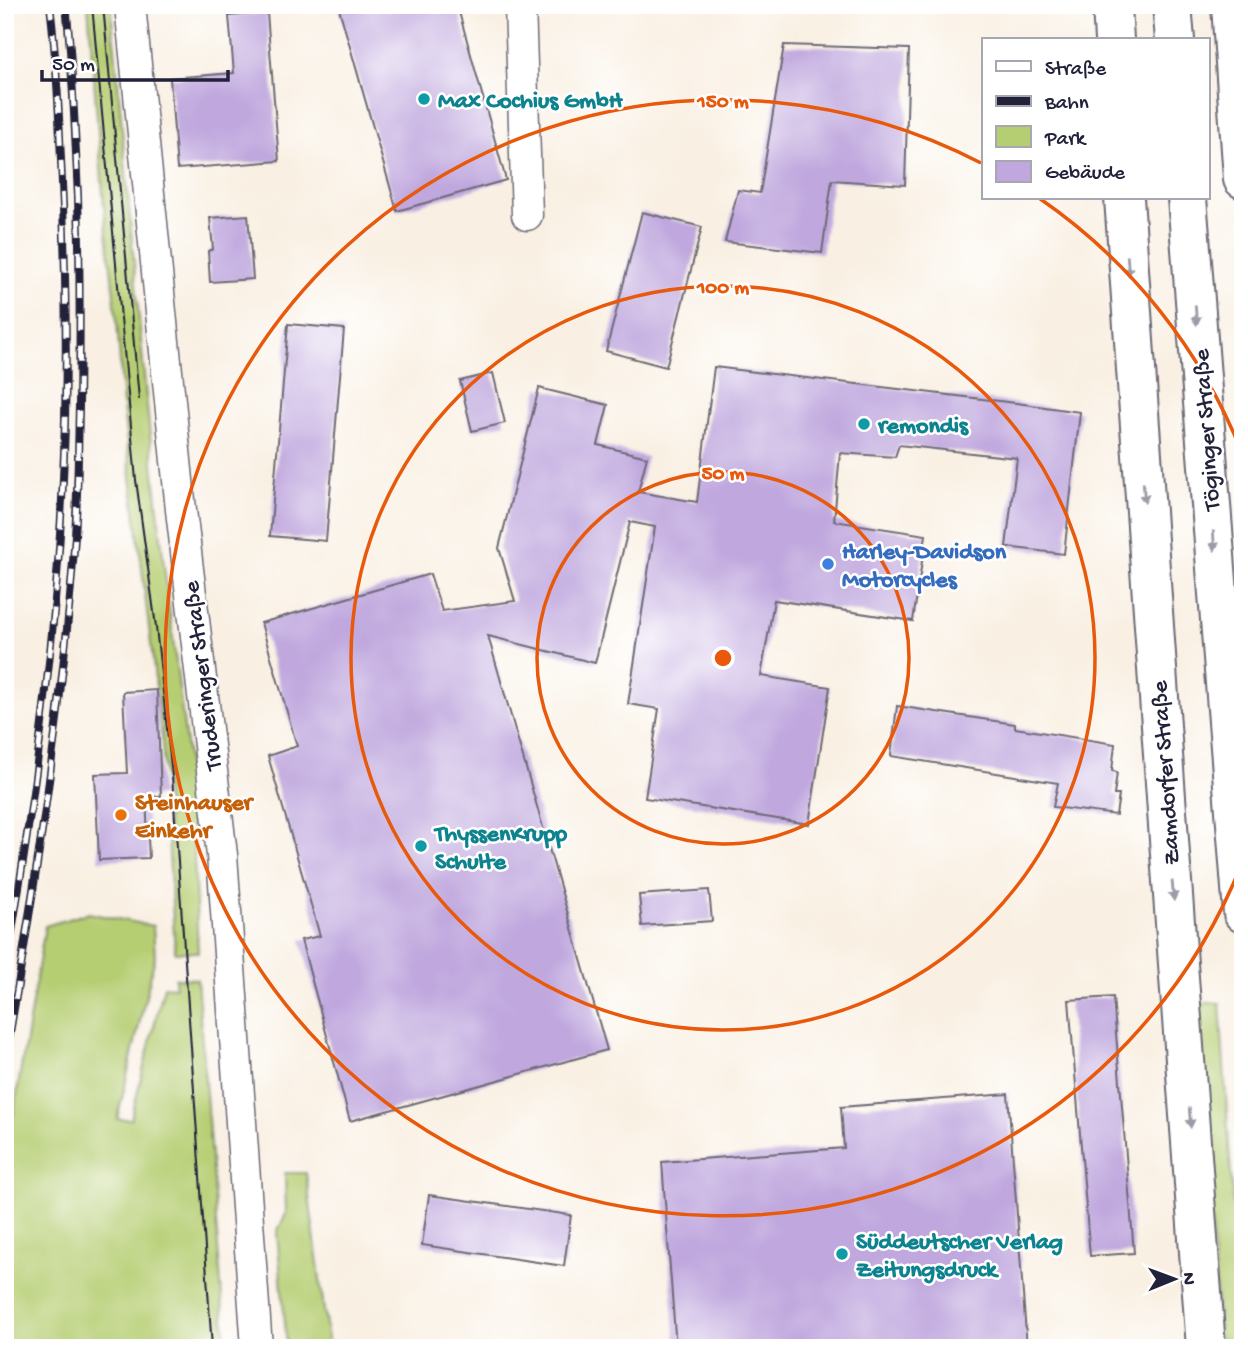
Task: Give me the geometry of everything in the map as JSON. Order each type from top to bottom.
[{"type":"main road","points":[[1112,5],[1114,38]]},
{"type":"main road","points":[[1172,5],[1175,38]]},
{"type":"main road","points":[[1231,5],[1238,40],[1243,179]]},
{"type":"main road","name":"Zamdorfer Straße","points":[[1124,200],[1206,1348]]},
{"type":"main road","name":"Töginger Straße","points":[[1187,200],[1243,913]]},
{"type":"street","name":"Truderinger Straße","points":[[130,5],[181,510],[222,855],[257,1348]]},
{"type":"street","points":[[520,5],[527,215]]},
{"type":"green space","points":[[88,5],[111,5],[146,397],[187,752],[198,952],[175,952],[162,737],[124,418]]},
{"type":"green space","points":[[88,913],[153,926],[155,957],[117,1119],[131,1119],[164,986],[175,987],[175,978],[197,979],[226,1348],[5,1348],[5,1164],[45,926]]},
{"type":"green space","points":[[1196,1003],[1220,1003],[1242,1348],[1220,1348]]},
{"type":"green space","points":[[285,1173],[306,1173],[329,1348],[287,1348],[277,1232],[286,1214]]},
{"type":"building","name":"Max Cochius GmbH","points":[[338,5],[457,5],[506,180],[397,211]]},
{"type":"building","points":[[267,13],[279,161],[177,169],[170,78],[234,73],[229,16]]},
{"type":"building","points":[[784,45],[909,49],[905,185],[832,180],[822,253],[725,242],[738,190],[760,193]]},
{"type":"building","points":[[642,212],[702,227],[666,367],[606,351]]},
{"type":"building","points":[[248,215],[253,279],[210,282],[208,251],[213,249],[210,218]]},
{"type":"building","points":[[288,324],[344,329],[326,541],[270,536]]},
{"type":"building","points":[[714,367],[1080,412],[1064,554],[1006,547],[1017,458],[899,445],[895,457],[840,453],[834,521],[926,535],[913,621],[774,600],[761,676],[830,687],[809,824],[645,798],[659,709],[628,704],[655,527],[630,522],[595,663],[488,636],[607,1050],[350,1121],[301,940],[320,936],[268,756],[297,746],[261,623],[430,574],[442,611],[515,601],[499,548],[539,388],[608,405],[598,445],[647,457],[638,492],[697,502]]},
{"type":"building","points":[[493,373],[505,423],[472,431],[460,381]]},
{"type":"building","points":[[157,690],[161,796],[146,797],[149,858],[99,860],[95,774],[127,773],[123,692]]},
{"type":"building","points":[[897,706],[1015,724],[1015,728],[1115,744],[1112,771],[1117,772],[1114,795],[1119,795],[1116,815],[1053,807],[1058,783],[891,756]]},
{"type":"building","points":[[709,890],[712,921],[642,926],[639,895]]},
{"type":"building","points":[[1113,997],[1134,1253],[1090,1256],[1069,1000]]},
{"type":"building","name":"Süddeutscher Verlag Zeitungsdruck","points":[[1008,1094],[1027,1348],[676,1348],[662,1162],[844,1148],[841,1107]]},
{"type":"building","points":[[429,1195],[571,1215],[564,1266],[422,1245]]},
{"type":"tram line","points":[[92,5],[136,480],[156,627],[172,776],[212,1348]]},
{"type":"tram line","points":[[103,5],[139,399]]},
{"type":"railway","points":[[5,973],[43,715],[61,519],[66,361],[64,237],[50,5]]},
{"type":"railway","points":[[5,1062],[54,742],[75,531],[78,477],[79,249],[66,5]]},
{"type":"place","name":"Max Cochius GmbH","points":[[424,99]]},
{"type":"place","name":"remondis","points":[[864,424]]},
{"type":"place","name":"Harley-Davidson Motorcycles","points":[[828,564]]},
{"type":"place","name":"Steinhauser Einkehr","points":[[121,815]]},
{"type":"place","name":"ThyssenKrupp Schulte","points":[[421,846]]},
{"type":"place","name":"Süddeutscher Verlag Zeitungsdruck","points":[[842,1254]]}]
